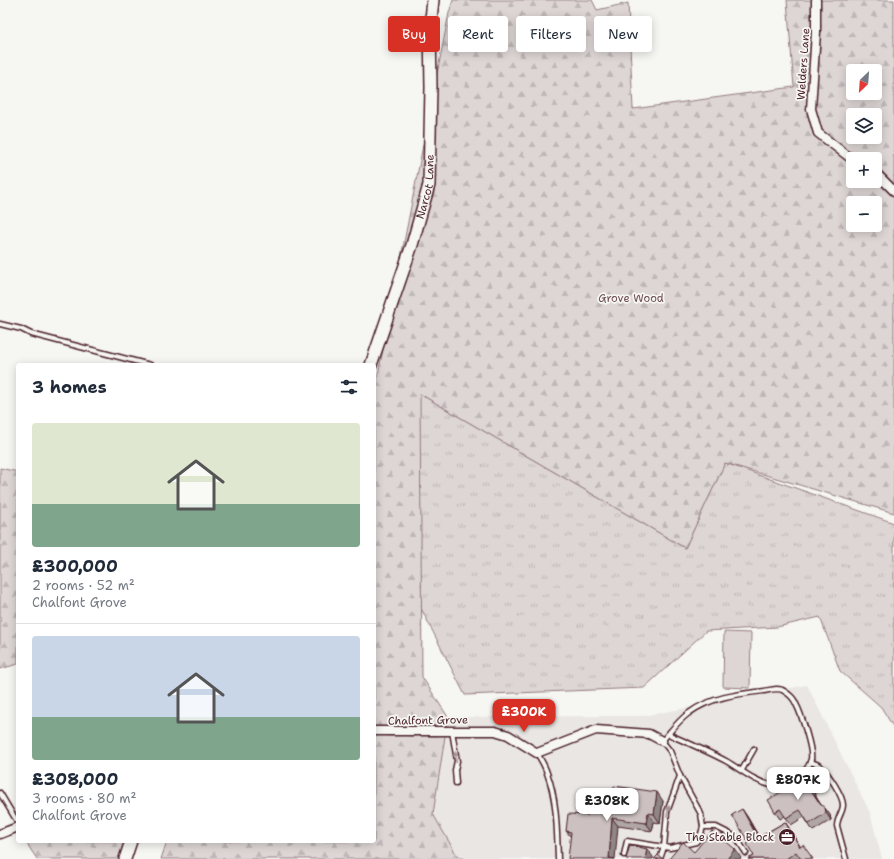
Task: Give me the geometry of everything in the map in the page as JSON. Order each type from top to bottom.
[{"type":"street","name":"Welders Lane","points":[[816,0],[816,32],[811,109],[818,132],[846,154]]},
{"type":"street","name":"Narcot Lane","points":[[372,363],[412,245],[429,185],[431,87],[430,28],[432,1]]},
{"type":"street","points":[[882,179],[894,191]]},
{"type":"street","points":[[537,753],[596,730],[649,734],[662,741]]},
{"type":"street","name":"Chalfont Grove","points":[[376,731],[495,731],[508,735],[537,753]]},
{"type":"street","points":[[0,834],[16,828]]},
{"type":"street","points":[[125,859],[130,843]]},
{"type":"lane","points":[[0,324],[21,329],[30,334],[142,363]]},
{"type":"lane","points":[[624,855],[627,841],[670,848],[696,842],[700,837],[703,827],[701,814],[680,776],[670,751],[662,741],[668,734],[689,713],[711,702],[735,694],[783,689],[796,702],[811,752],[810,762],[808,767],[800,775],[786,783],[771,785],[709,752],[668,734]]},
{"type":"lane","points":[[452,731],[457,761],[455,770],[456,783]]},
{"type":"lane","points":[[742,770],[754,749]]},
{"type":"lane","points":[[537,753],[547,773],[552,790],[558,859]]},
{"type":"lane","points":[[810,762],[823,768],[842,800],[843,805],[837,821],[837,826],[846,859]]},
{"type":"lane","points":[[660,859],[664,847],[667,812],[680,776]]},
{"type":"lane","points":[[0,793],[16,820]]},
{"type":"lane","points":[[703,827],[716,827],[736,837],[746,853]]},
{"type":"shaded area","points":[[807,685],[870,813],[882,859],[442,859],[433,814],[448,717],[644,716]]},
{"type":"green space","name":"Grove Wood","points":[[453,0],[592,0],[597,10],[628,3],[629,16],[594,16],[594,52],[630,52],[633,109],[794,87],[787,0],[894,0],[894,513],[725,463],[685,548],[420,394],[422,677],[448,717],[433,814],[456,854],[464,859],[161,859],[166,843],[376,843],[376,385],[448,18],[448,52],[508,52],[508,16],[448,16]]},
{"type":"green space","points":[[420,394],[685,548],[725,463],[894,523],[894,728],[881,707],[840,671],[820,617],[777,627],[706,631],[644,688],[465,695],[391,549]]},
{"type":"green space","points":[[0,468],[16,472],[16,665],[0,669]]},
{"type":"green space","points":[[724,632],[751,633],[750,688],[723,687]]},
{"type":"green space","points":[[26,843],[128,843],[122,859],[37,859]]},
{"type":"building","points":[[804,777],[810,782],[811,790],[820,804],[825,808],[826,813],[809,824],[800,810],[786,818],[780,809],[775,812],[768,800],[784,790],[789,783],[795,782]]},
{"type":"building","points":[[614,786],[657,792],[654,814],[648,813],[646,823],[612,818],[609,858],[615,859],[568,859],[571,832],[566,831],[568,814],[588,815],[588,811],[594,811],[595,799],[612,800]]},
{"type":"building","points":[[742,809],[758,838],[785,822],[800,847],[803,845],[813,859],[801,859],[796,852],[786,859],[748,859],[754,856],[747,844],[749,843],[732,815]]},
{"type":"building","points":[[712,831],[735,849],[727,859],[669,859],[683,842],[694,852]]},
{"type":"building","points":[[630,845],[647,849],[645,859],[626,859]]},
{"type":"building","points":[[658,855],[663,859],[654,859]]},
{"type":"place","name":"The Stable Block","points":[[787,837]]}]
